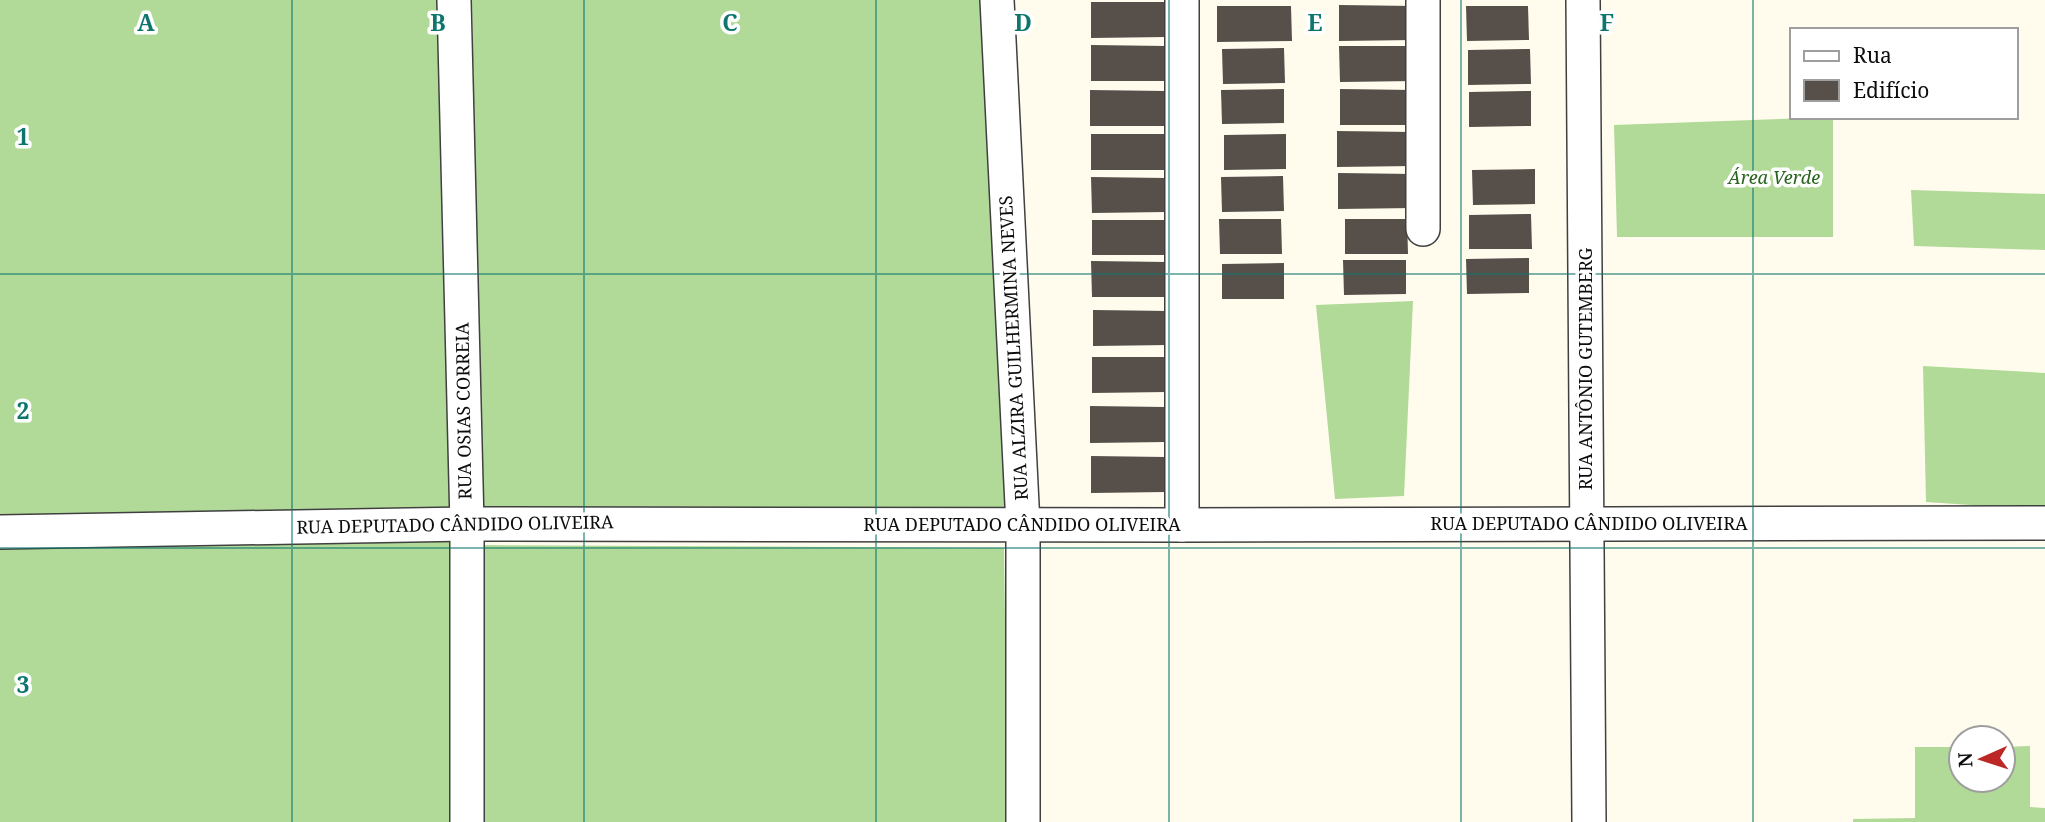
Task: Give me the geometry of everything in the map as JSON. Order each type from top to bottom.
[{"type":"street","name":"RUA OSIAS CORREIA","points":[[454,0],[467,524],[467,822]]},
{"type":"street","name":"RUA ALZIRA GUILHERMINA NEVES","points":[[997,0],[1023,524],[1023,822]]},
{"type":"street","points":[[1182,0],[1182,525]]},
{"type":"street","points":[[1423,0],[1423,229]]},
{"type":"street","name":"RUA ANTÔNIO GUTEMBERG","points":[[1583,0],[1589,822]]},
{"type":"street","name":"RUA DEPUTADO CÂNDIDO OLIVEIRA","points":[[0,532],[467,524],[2045,523]]},
{"type":"green space","points":[[0,0],[442,0],[452,510],[0,519]]},
{"type":"green space","points":[[472,0],[983,0],[1010,514],[481,513]]},
{"type":"green space","name":"Área Verde","points":[[1833,119],[1833,237],[1617,237],[1614,125]]},
{"type":"green space","points":[[1911,190],[2045,194],[2045,250],[1914,246]]},
{"type":"green space","points":[[1413,301],[1404,496],[1335,499],[1316,305]]},
{"type":"green space","points":[[1923,366],[2045,373],[2045,510],[1926,502]]},
{"type":"green space","points":[[452,540],[451,822],[0,822],[0,548]]},
{"type":"green space","points":[[483,545],[1004,548],[1008,822],[484,822]]},
{"type":"green space","points":[[2017,746],[2030,746],[2030,807],[2045,808],[2045,822],[1853,822],[1853,819],[1915,818],[1915,747],[1947,747],[1947,794],[2017,794]]},
{"type":"building","points":[[1091,2],[1166,2],[1167,37],[1091,38]]},
{"type":"building","points":[[1339,5],[1414,6],[1415,40],[1339,41]]},
{"type":"building","points":[[1217,6],[1291,6],[1292,41],[1217,42]]},
{"type":"building","points":[[1466,6],[1528,6],[1529,40],[1467,41]]},
{"type":"building","points":[[1091,45],[1166,46],[1166,81],[1091,81]]},
{"type":"building","points":[[1339,46],[1414,46],[1415,81],[1340,82]]},
{"type":"building","points":[[1284,48],[1285,83],[1223,84],[1222,49]]},
{"type":"building","points":[[1530,49],[1531,84],[1468,85],[1468,50]]},
{"type":"building","points":[[1284,89],[1284,123],[1222,124],[1221,90]]},
{"type":"building","points":[[1340,89],[1415,90],[1415,125],[1340,125]]},
{"type":"building","points":[[1090,90],[1165,91],[1165,126],[1090,126]]},
{"type":"building","points":[[1531,91],[1531,126],[1469,127],[1469,92]]},
{"type":"building","points":[[1337,131],[1412,132],[1413,166],[1337,167]]},
{"type":"building","points":[[1091,134],[1166,134],[1167,170],[1091,170]]},
{"type":"building","points":[[1286,134],[1286,169],[1224,170],[1224,135]]},
{"type":"building","points":[[1535,169],[1535,204],[1473,205],[1472,170]]},
{"type":"building","points":[[1338,173],[1413,174],[1414,208],[1338,209]]},
{"type":"building","points":[[1283,176],[1284,211],[1222,212],[1221,177]]},
{"type":"building","points":[[1091,177],[1166,178],[1167,212],[1092,213]]},
{"type":"building","points":[[1531,214],[1532,249],[1469,249],[1469,215]]},
{"type":"building","points":[[1219,219],[1281,219],[1282,254],[1220,254]]},
{"type":"building","points":[[1345,219],[1407,219],[1408,254],[1345,254]]},
{"type":"building","points":[[1092,220],[1168,220],[1168,255],[1092,255]]},
{"type":"building","points":[[1529,258],[1529,293],[1467,294],[1466,259]]},
{"type":"building","points":[[1343,260],[1406,260],[1406,294],[1344,295]]},
{"type":"building","points":[[1091,261],[1167,262],[1167,297],[1092,297]]},
{"type":"building","points":[[1284,263],[1284,299],[1222,299],[1222,264]]},
{"type":"building","points":[[1093,310],[1169,311],[1169,345],[1093,346]]},
{"type":"building","points":[[1092,357],[1167,357],[1167,392],[1092,393]]},
{"type":"building","points":[[1090,406],[1165,407],[1166,442],[1090,443]]},
{"type":"building","points":[[1091,456],[1166,457],[1167,492],[1091,493]]}]
